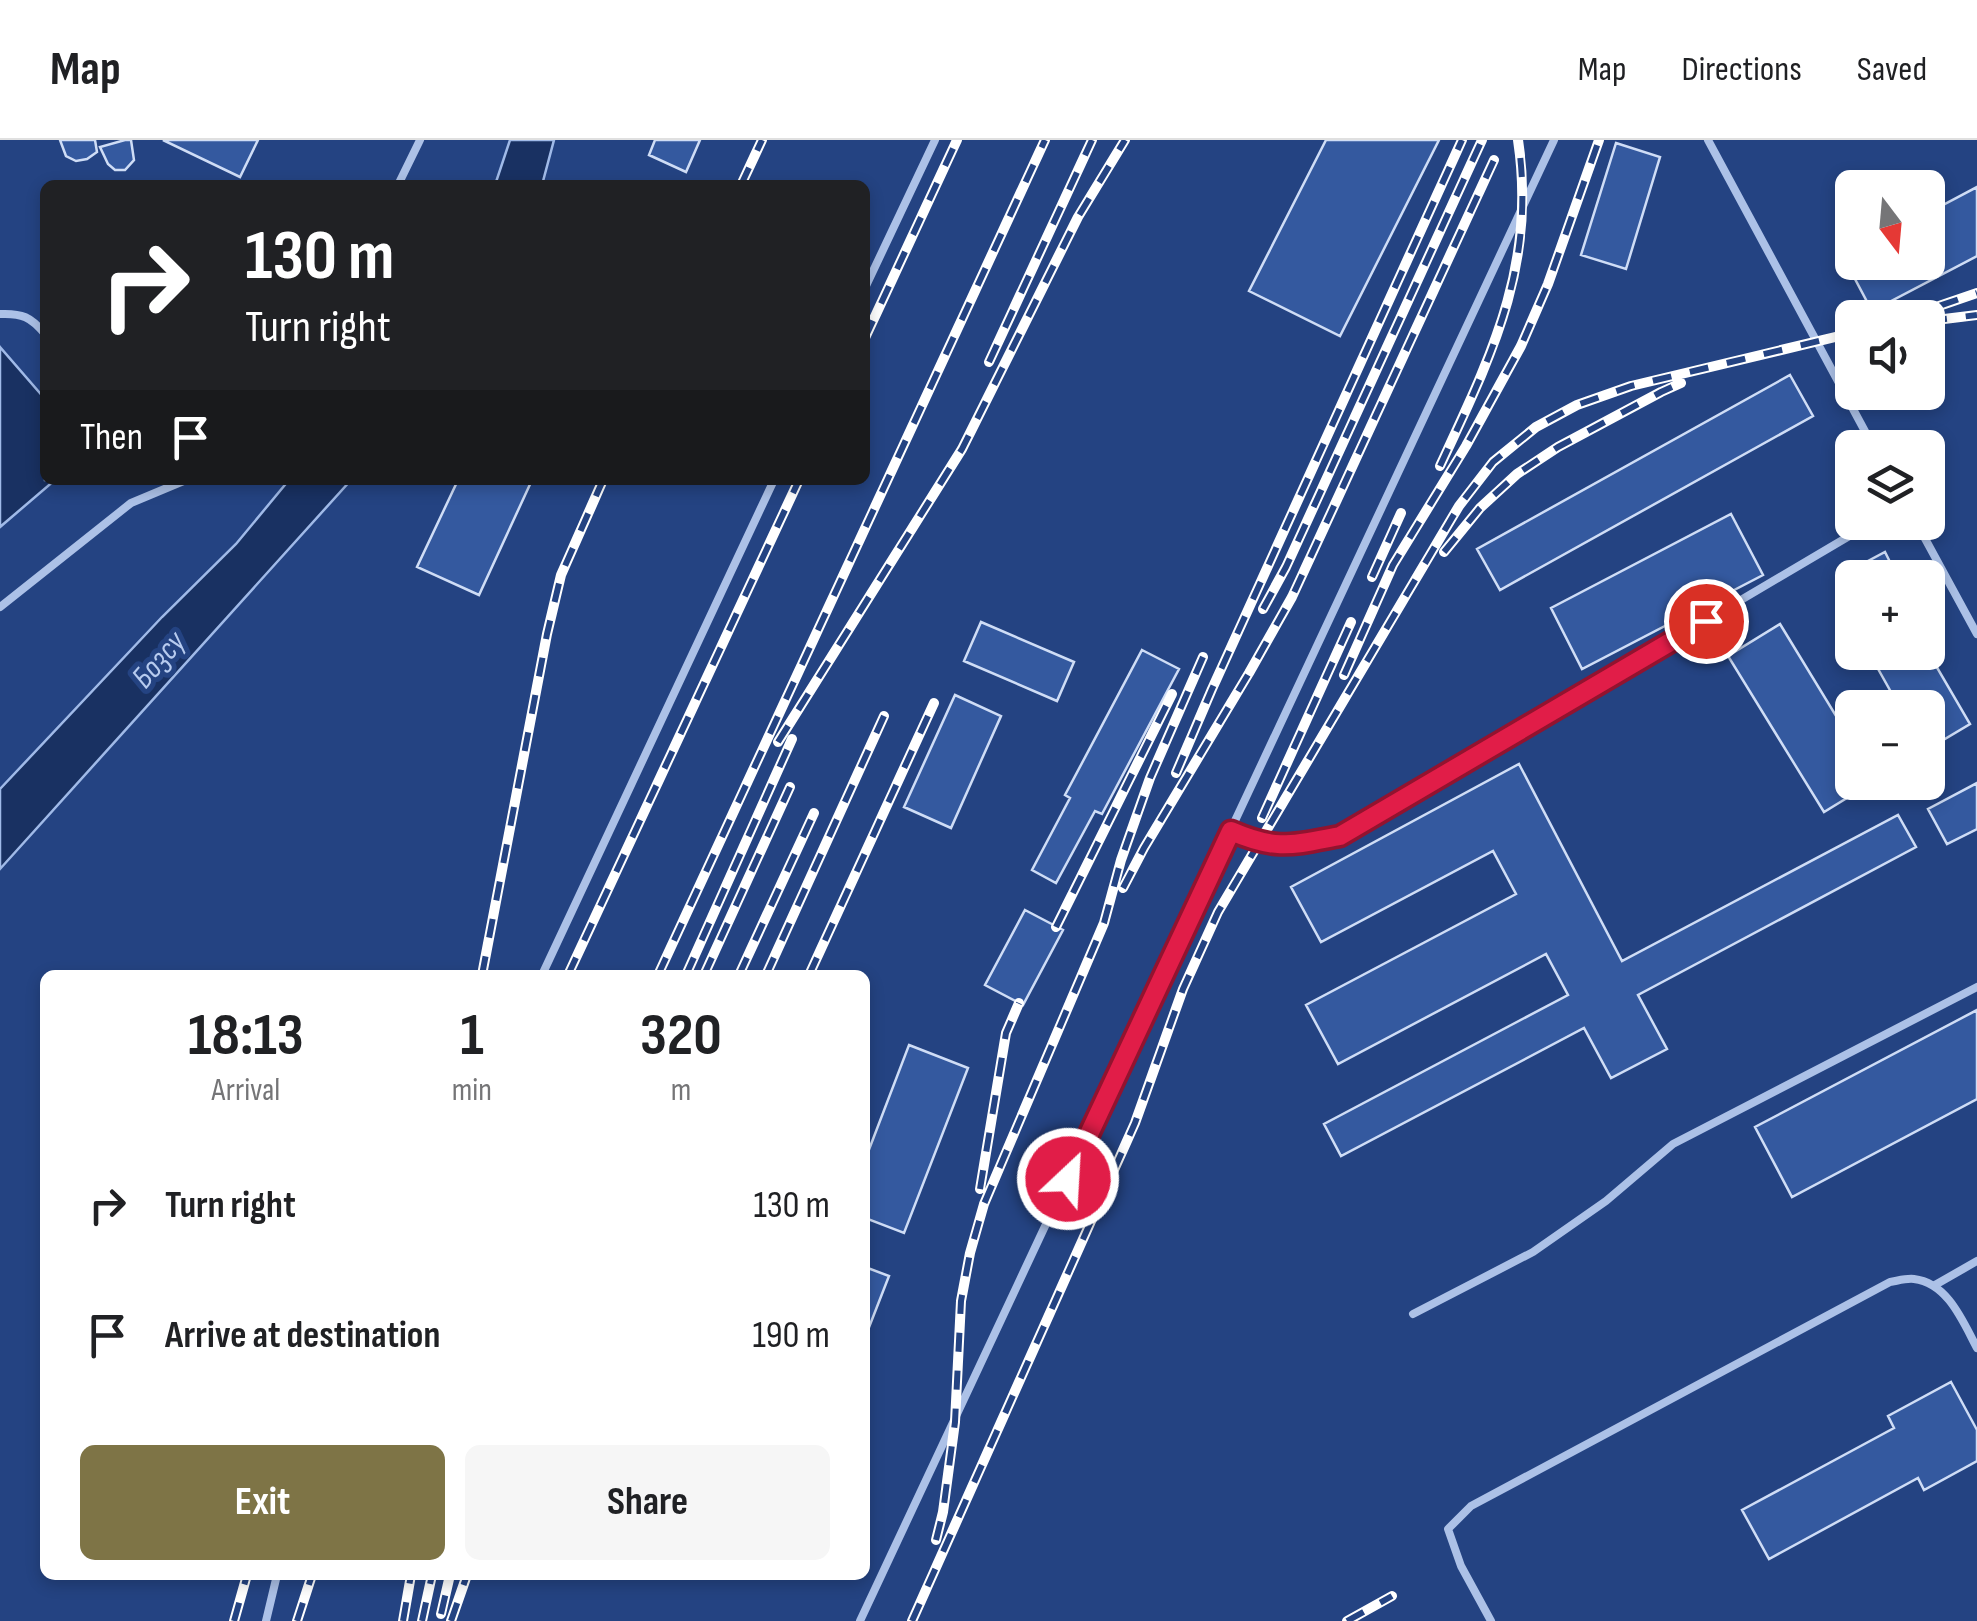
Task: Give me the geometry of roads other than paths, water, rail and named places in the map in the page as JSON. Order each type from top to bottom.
[{"type":"lane","points":[[400,180],[420,140]]},
{"type":"lane","points":[[870,277],[935,140]]},
{"type":"lane","points":[[860,1621],[1554,140]]},
{"type":"lane","points":[[1708,140],[1864,430]]},
{"type":"lane","points":[[0,314],[20,313],[40,328]]},
{"type":"lane","points":[[0,607],[130,503],[169,485]]},
{"type":"lane","points":[[544,970],[772,485]]},
{"type":"lane","points":[[1231,831],[1284,846],[1340,836],[1842,540]]},
{"type":"lane","points":[[1926,540],[1977,634]]},
{"type":"lane","points":[[1413,1314],[1533,1252],[1606,1200],[1674,1144],[1977,987]]},
{"type":"lane","points":[[1935,1285],[1977,1261]]},
{"type":"lane","points":[[1491,1621],[1461,1566],[1448,1529],[1471,1506],[1890,1282],[1912,1279],[1935,1285],[1957,1312],[1977,1348]]},
{"type":"lane","points":[[266,1621],[276,1580]]},
{"type":"water","points":[[510,140],[554,140],[543,180],[497,180]]},
{"type":"water","points":[[0,347],[40,393],[40,485],[49,485],[0,527]]},
{"type":"water","name":"Бозсу","points":[[285,485],[346,485],[0,869],[0,789],[236,544]]},
{"type":"railway","points":[[743,180],[762,140]]},
{"type":"railway","points":[[870,327],[957,140]]},
{"type":"railway","points":[[660,970],[1045,140]]},
{"type":"railway","points":[[989,362],[1092,140]]},
{"type":"railway","points":[[778,742],[962,449],[1078,217],[1125,140]]},
{"type":"railway","points":[[1176,773],[1462,140]]},
{"type":"railway","points":[[1263,609],[1286,567],[1482,140]]},
{"type":"railway","points":[[1440,466],[1492,348],[1515,270],[1522,186],[1518,140]]},
{"type":"railway","points":[[1344,675],[1393,565],[1521,346],[1548,284],[1599,140]]},
{"type":"railway","points":[[1123,888],[1292,597],[1494,160]]},
{"type":"railway","points":[[1945,304],[1977,293]]},
{"type":"railway","points":[[1945,319],[1977,315]]},
{"type":"railway","points":[[912,1621],[1135,1123],[1183,989],[1218,912],[1459,506],[1493,462],[1536,427],[1577,405],[1631,386],[1835,337]]},
{"type":"railway","points":[[1444,552],[1480,508],[1517,474],[1558,447],[1681,383]]},
{"type":"railway","points":[[483,970],[561,575],[601,485]]},
{"type":"railway","points":[[570,970],[797,485]]},
{"type":"railway","points":[[1372,577],[1401,513]]},
{"type":"railway","points":[[1262,818],[1351,622]]},
{"type":"railway","points":[[936,1540],[955,1422],[961,1301],[984,1204],[1104,923],[1150,778],[1203,657]]},
{"type":"railway","points":[[1056,927],[1172,694]]},
{"type":"railway","points":[[811,970],[934,703]]},
{"type":"railway","points":[[768,970],[884,716]]},
{"type":"railway","points":[[688,970],[792,739]]},
{"type":"railway","points":[[706,970],[790,787]]},
{"type":"railway","points":[[741,970],[814,813]]},
{"type":"railway","points":[[980,1189],[1006,1033],[1019,1003]]},
{"type":"railway","points":[[234,1621],[246,1580]]},
{"type":"railway","points":[[297,1621],[310,1580]]},
{"type":"railway","points":[[403,1621],[410,1580]]},
{"type":"railway","points":[[422,1621],[431,1580]]},
{"type":"railway","points":[[441,1614],[449,1580]]},
{"type":"railway","points":[[451,1621],[465,1580]]},
{"type":"railway","points":[[1347,1621],[1392,1596]]}]
